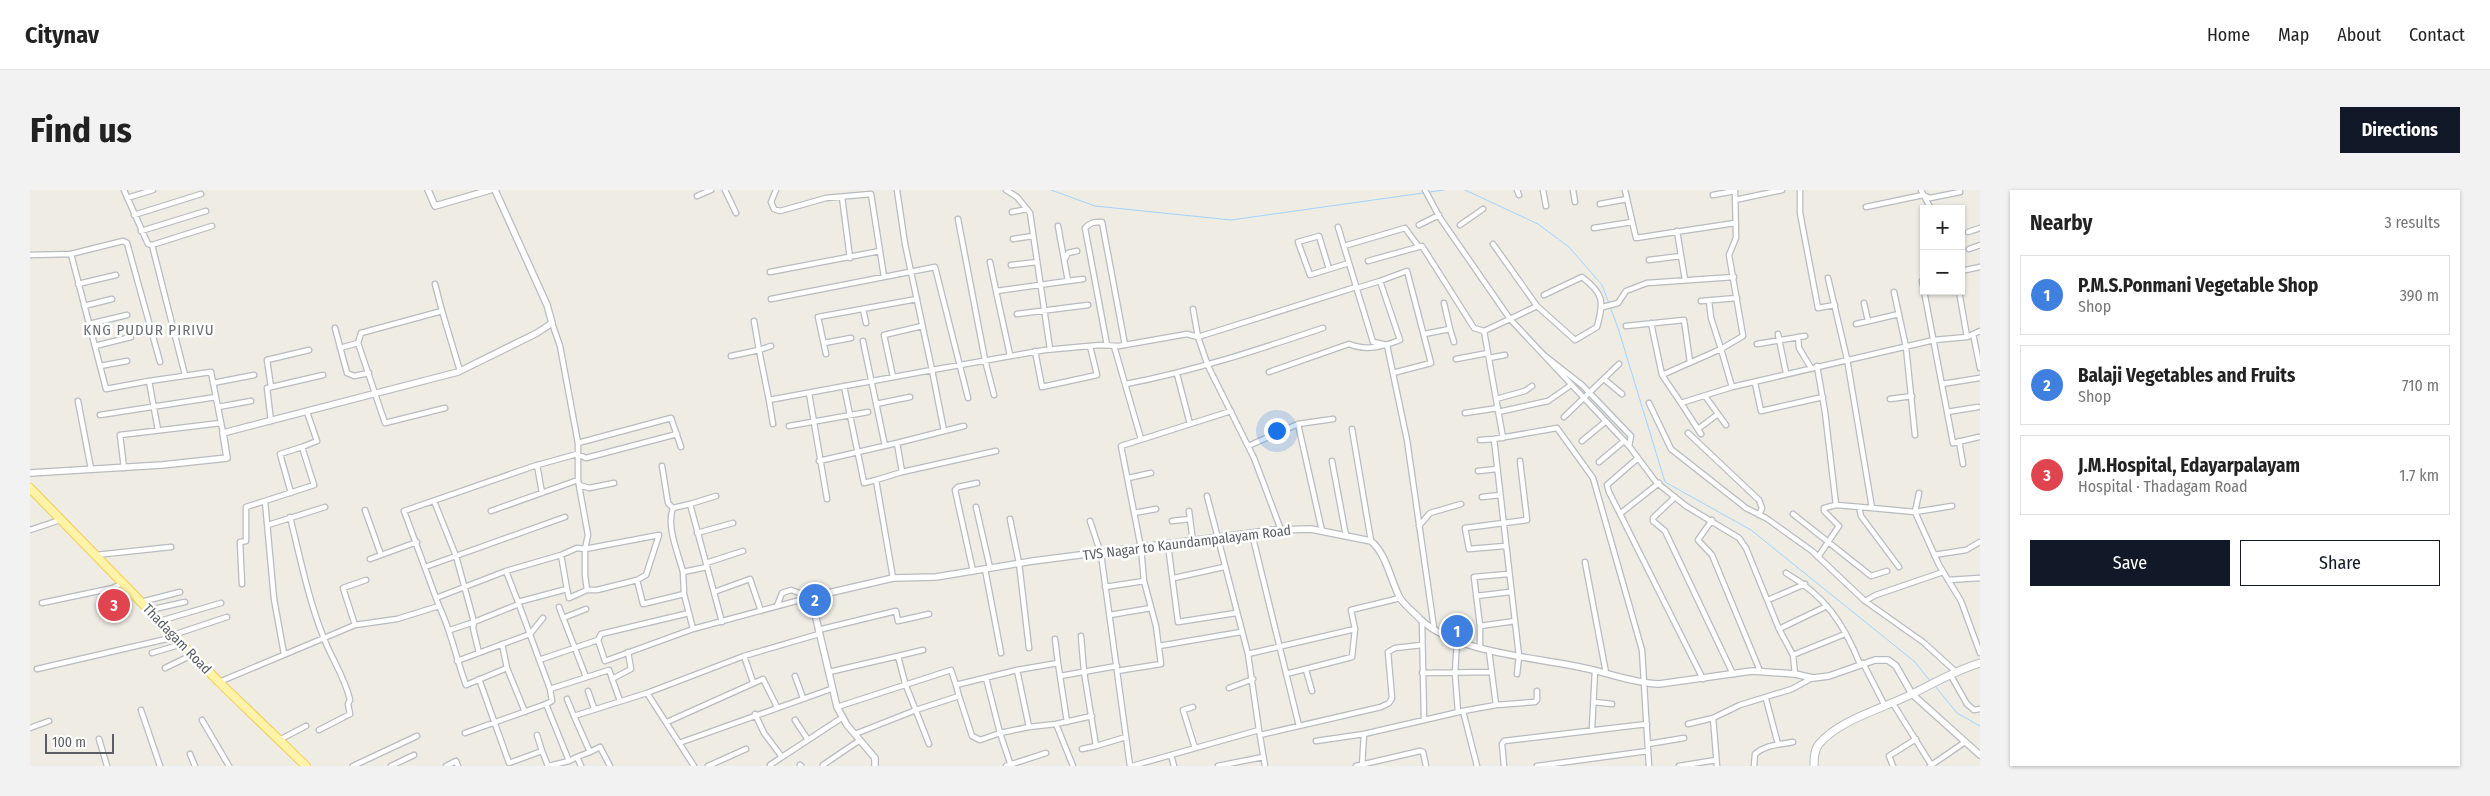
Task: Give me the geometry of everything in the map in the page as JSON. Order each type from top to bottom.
[{"type":"main road","name":"Thadagam Road","points":[[30,488],[219,682],[306,766]]},
{"type":"main road","points":[[1814,766],[1815,750],[1820,743],[1837,730],[1950,674],[1980,662]]},
{"type":"street","points":[[124,190],[145,240],[152,245],[185,375]]},
{"type":"street","points":[[127,198],[153,190]]},
{"type":"street","points":[[428,190],[435,206],[490,190]]},
{"type":"street","points":[[495,190],[547,305],[560,346],[578,443],[579,483],[588,535],[585,550],[585,575],[588,590]]},
{"type":"street","points":[[696,196],[711,190]]},
{"type":"street","points":[[725,190],[736,213]]},
{"type":"street","points":[[776,190],[772,202],[774,210],[780,211],[871,192],[884,277]]},
{"type":"street","points":[[837,190],[841,197],[850,258]]},
{"type":"street","points":[[897,190],[916,299],[944,430]]},
{"type":"street","points":[[1006,190],[1017,197],[1030,213],[1050,349]]},
{"type":"street","points":[[1017,197],[1018,190]]},
{"type":"street","points":[[1425,190],[1438,215],[1510,319],[1542,355],[1629,446],[1659,483],[1675,497],[1739,538],[1746,548],[1779,629],[1793,655],[1795,674]]},
{"type":"street","points":[[1543,190],[1546,206]]},
{"type":"street","points":[[1573,190],[1575,202]]},
{"type":"street","points":[[1625,190],[1636,238],[1735,223]]},
{"type":"street","points":[[1662,375],[1743,336],[1729,255],[1736,238],[1735,190],[1713,195]]},
{"type":"street","points":[[1735,200],[1770,191],[1782,190]]},
{"type":"street","points":[[1800,190],[1800,213],[1818,308],[1835,305]]},
{"type":"street","points":[[1922,192],[1930,198],[1960,192]]},
{"type":"street","points":[[1866,207],[1922,192]]},
{"type":"street","points":[[1922,192],[1928,205]]},
{"type":"street","points":[[134,215],[200,194]]},
{"type":"street","points":[[1600,204],[1627,200]]},
{"type":"street","points":[[1012,212],[1026,209]]},
{"type":"street","points":[[1460,225],[1483,209]]},
{"type":"street","points":[[141,231],[206,211]]},
{"type":"street","points":[[1419,225],[1438,215]]},
{"type":"street","points":[[958,219],[984,360],[994,395]]},
{"type":"street","points":[[1107,345],[1085,228],[1090,222],[1102,222],[1125,345]]},
{"type":"street","points":[[1594,228],[1632,222]]},
{"type":"street","points":[[152,245],[212,226]]},
{"type":"street","points":[[1058,226],[1068,281]]},
{"type":"street","points":[[1338,227],[1373,342],[1387,345]]},
{"type":"street","points":[[1344,246],[1405,228],[1419,247]]},
{"type":"street","points":[[1968,232],[1980,228]]},
{"type":"street","points":[[1677,231],[1685,280]]},
{"type":"street","points":[[1013,239],[1033,236]]},
{"type":"street","points":[[1329,270],[1319,236],[1298,242],[1310,275],[1329,270],[1349,263]]},
{"type":"street","points":[[30,254],[71,254],[123,241],[127,243],[160,362]]},
{"type":"street","points":[[1493,244],[1537,306],[1574,340],[1597,328],[1605,306],[1598,289],[1582,277],[1544,295]]},
{"type":"street","points":[[1368,261],[1422,246],[1474,328],[1484,331],[1537,306]]},
{"type":"street","points":[[1969,250],[1980,246]]},
{"type":"street","points":[[770,272],[880,252]]},
{"type":"street","points":[[1064,260],[1068,253],[1077,252]]},
{"type":"street","points":[[30,473],[124,468],[227,458],[211,372],[106,389],[71,254]]},
{"type":"street","points":[[1649,260],[1681,256]]},
{"type":"street","points":[[990,262],[1010,356]]},
{"type":"street","points":[[1011,265],[1037,262]]},
{"type":"street","points":[[772,299],[935,267],[968,398]]},
{"type":"street","points":[[1965,270],[1980,267]]},
{"type":"street","points":[[769,400],[1035,351],[1107,345],[1116,348],[1187,334],[1198,337],[1407,271],[1431,363],[1393,373]]},
{"type":"street","points":[[78,284],[116,275]]},
{"type":"street","points":[[1605,306],[1618,303],[1626,291],[1647,283],[1734,278]]},
{"type":"street","points":[[1828,278],[1847,359],[1872,508]]},
{"type":"street","points":[[996,291],[1083,279]]},
{"type":"street","points":[[1269,372],[1349,344],[1362,350],[1387,345],[1400,340],[1380,280]]},
{"type":"street","points":[[435,284],[460,371]]},
{"type":"street","points":[[1894,292],[1906,347],[1915,435]]},
{"type":"street","points":[[1925,295],[1953,442],[1979,437]]},
{"type":"street","points":[[1960,295],[1968,337]]},
{"type":"street","points":[[1701,301],[1737,298]]},
{"type":"street","points":[[84,306],[112,299]]},
{"type":"street","points":[[826,354],[818,317],[916,299]]},
{"type":"street","points":[[1709,301],[1711,318],[1732,387]]},
{"type":"street","points":[[1444,303],[1454,342]]},
{"type":"street","points":[[1864,303],[1868,322]]},
{"type":"street","points":[[1017,314],[1088,305]]},
{"type":"street","points":[[863,309],[866,323]]},
{"type":"street","points":[[1193,309],[1198,337],[1208,366],[1248,446],[1281,530]]},
{"type":"street","points":[[442,311],[361,333],[358,344],[385,423],[445,408]]},
{"type":"street","points":[[1856,324],[1899,314]]},
{"type":"street","points":[[89,324],[127,315]]},
{"type":"street","points":[[1626,326],[1684,320],[1690,362]]},
{"type":"street","points":[[754,322],[773,424]]},
{"type":"street","points":[[223,433],[460,371],[537,333],[552,323]]},
{"type":"street","points":[[1651,323],[1662,375],[1701,434]]},
{"type":"street","points":[[893,378],[884,335],[922,326]]},
{"type":"street","points":[[335,328],[347,373],[354,376],[369,373]]},
{"type":"street","points":[[1126,384],[1208,366],[1323,328]]},
{"type":"street","points":[[1424,334],[1450,329]]},
{"type":"street","points":[[1484,331],[1503,438]]},
{"type":"street","points":[[1681,402],[1786,373],[1934,340],[1968,337],[1980,331]]},
{"type":"street","points":[[1778,334],[1786,373]]},
{"type":"street","points":[[1973,334],[1980,368]]},
{"type":"street","points":[[1757,344],[1805,336]]},
{"type":"street","points":[[95,346],[131,337]]},
{"type":"street","points":[[1798,337],[1799,348],[1814,367],[1823,397],[1836,505]]},
{"type":"street","points":[[824,344],[851,338]]},
{"type":"street","points":[[863,342],[884,446]]},
{"type":"street","points":[[340,348],[358,344]]},
{"type":"street","points":[[1387,345],[1406,440],[1434,628]]},
{"type":"street","points":[[731,356],[771,346]]},
{"type":"street","points":[[1035,351],[1042,387],[1097,375],[1090,346]]},
{"type":"street","points":[[1116,348],[1142,439]]},
{"type":"street","points":[[271,387],[267,360],[309,350]]},
{"type":"street","points":[[1456,359],[1504,355]]},
{"type":"street","points":[[1542,355],[1554,361],[1591,393],[1631,436],[1629,446]]},
{"type":"street","points":[[100,366],[127,361]]},
{"type":"street","points":[[1564,417],[1584,400],[1619,364]]},
{"type":"street","points":[[1177,374],[1190,424]]},
{"type":"street","points":[[213,383],[254,375]]},
{"type":"street","points":[[271,421],[267,388],[323,375]]},
{"type":"street","points":[[1942,384],[1980,378]]},
{"type":"street","points":[[1604,379],[1622,394]]},
{"type":"street","points":[[149,381],[158,430]]},
{"type":"street","points":[[1755,383],[1761,411],[1823,397]]},
{"type":"street","points":[[1465,414],[1548,401],[1570,385]]},
{"type":"street","points":[[844,386],[864,484],[902,472],[996,451]]},
{"type":"street","points":[[1496,399],[1525,391],[1532,386]]},
{"type":"street","points":[[809,393],[819,461],[827,499]]},
{"type":"street","points":[[1705,396],[1726,425]]},
{"type":"street","points":[[1890,399],[1912,396]]},
{"type":"street","points":[[100,415],[153,405],[216,397]]},
{"type":"street","points":[[876,404],[910,397]]},
{"type":"street","points":[[78,401],[91,470]]},
{"type":"street","points":[[218,407],[251,401]]},
{"type":"street","points":[[1649,403],[1671,450],[1746,508],[1759,515],[1818,557],[1866,601],[1923,642],[1950,674],[1967,704],[1974,710],[1980,709]]},
{"type":"street","points":[[1947,412],[1978,407]]},
{"type":"street","points":[[1060,676],[1161,664],[1159,646],[1144,581],[1141,548],[1121,446],[1231,411]]},
{"type":"street","points":[[291,493],[280,454],[317,441],[307,412]]},
{"type":"street","points":[[789,426],[868,412]]},
{"type":"street","points":[[1698,429],[1718,414]]},
{"type":"street","points":[[578,443],[671,418],[681,447]]},
{"type":"street","points":[[1248,446],[1298,424],[1333,419]]},
{"type":"street","points":[[1582,441],[1605,422]]},
{"type":"street","points":[[124,468],[120,435],[221,423]]},
{"type":"street","points":[[1298,424],[1322,531]]},
{"type":"street","points":[[819,461],[964,426]]},
{"type":"street","points":[[1480,440],[1503,438],[1557,428],[1593,478],[1642,650],[1649,766]]},
{"type":"street","points":[[1352,429],[1371,541],[1378,547],[1400,598],[1422,620],[1457,640],[1489,651],[1595,670],[1644,684],[1659,684],[1760,671],[1795,674],[1813,678],[1829,676],[1862,663],[1888,660],[1896,666],[1912,694],[1980,755]]},
{"type":"street","points":[[1688,433],[1759,500],[1762,508],[1759,515]]},
{"type":"street","points":[[507,668],[466,684],[450,630],[439,606],[404,511],[537,465],[577,454],[586,458],[677,434]]},
{"type":"street","points":[[1494,439],[1518,656],[1517,674]]},
{"type":"street","points":[[1599,462],[1624,441]]},
{"type":"street","points":[[1959,441],[1963,464]]},
{"type":"street","points":[[897,443],[902,472]]},
{"type":"street","points":[[242,584],[240,542],[246,541],[246,507],[314,485],[302,447]]},
{"type":"street","points":[[1638,458],[1607,485],[1703,679]]},
{"type":"street","points":[[1332,461],[1346,536]]},
{"type":"street","points":[[1505,546],[1469,549],[1465,528],[1527,520],[1520,461]]},
{"type":"street","points":[[537,465],[542,493]]},
{"type":"street","points":[[662,466],[668,503],[673,508]]},
{"type":"street","points":[[1478,471],[1497,468]]},
{"type":"street","points":[[1128,478],[1151,473]]},
{"type":"street","points":[[876,480],[893,578]]},
{"type":"street","points":[[491,511],[542,493],[579,483],[589,488],[614,483]]},
{"type":"street","points":[[973,571],[956,490],[958,487],[977,483]]},
{"type":"street","points":[[1621,513],[1659,483]]},
{"type":"street","points":[[1918,493],[1915,512],[1942,572],[1961,601],[1980,653]]},
{"type":"street","points":[[1482,497],[1500,495]]},
{"type":"street","points":[[673,508],[716,496]]},
{"type":"street","points":[[1207,496],[1248,654],[1265,766]]},
{"type":"street","points":[[1675,497],[1653,518],[1653,521],[1665,531],[1733,674]]},
{"type":"street","points":[[265,501],[274,599],[284,654]]},
{"type":"street","points":[[434,501],[456,556],[474,622],[472,628],[479,653]]},
{"type":"street","points":[[690,504],[722,622]]},
{"type":"street","points":[[1419,526],[1430,513],[1461,504]]},
{"type":"street","points":[[1818,557],[1839,526],[1824,511],[1824,508],[1836,505],[1915,512],[1952,506]]},
{"type":"street","points":[[268,525],[325,507]]},
{"type":"street","points":[[976,507],[1001,652]]},
{"type":"street","points":[[1859,507],[1861,516],[1899,567]]},
{"type":"street","points":[[673,508],[670,516],[671,526],[683,572],[684,594],[694,629]]},
{"type":"street","points":[[1134,513],[1156,508]]},
{"type":"street","points":[[366,510],[382,555]]},
{"type":"street","points":[[1189,511],[1193,542]]},
{"type":"street","points":[[1793,514],[1870,576],[1887,571]]},
{"type":"street","points":[[290,517],[307,587],[323,637],[347,688],[350,714],[319,730]]},
{"type":"street","points":[[426,567],[565,517]]},
{"type":"street","points":[[1010,519],[1019,563],[1028,648]]},
{"type":"street","points":[[1172,521],[1190,519]]},
{"type":"street","points":[[30,530],[60,520]]},
{"type":"street","points":[[1712,520],[1698,540],[1712,555],[1760,671]]},
{"type":"street","points":[[1090,521],[1101,554],[1131,766],[1143,765],[1195,748],[1381,707],[1390,703],[1392,698],[1388,652],[1395,648],[1422,645]]},
{"type":"street","points":[[697,533],[733,523]]},
{"type":"street","name":"TVS Nagar to Kaundampalayam Road","points":[[811,597],[893,578],[936,576],[1019,563],[1281,530],[1311,529],[1371,541]]},
{"type":"street","points":[[1252,534],[1299,726]]},
{"type":"street","points":[[436,598],[506,571],[578,548],[585,550],[659,535],[646,575],[637,580],[597,590],[588,590],[568,598],[561,555]]},
{"type":"street","points":[[370,559],[417,542]]},
{"type":"street","points":[[1934,555],[1966,550],[1980,542]]},
{"type":"street","points":[[1168,545],[1174,578],[1178,622],[1236,612]]},
{"type":"street","points":[[96,555],[171,547]]},
{"type":"street","points":[[683,572],[743,551]]},
{"type":"street","points":[[1585,562],[1606,673]]},
{"type":"street","points":[[1174,578],[1224,567]]},
{"type":"street","points":[[465,733],[525,712],[552,700],[550,689],[506,571]]},
{"type":"street","points":[[1866,601],[1876,594],[1942,572]]},
{"type":"street","points":[[1786,573],[1805,584],[1827,606],[1862,663],[1884,706]]},
{"type":"street","points":[[1480,648],[1480,626],[1474,578],[1508,574]]},
{"type":"street","points":[[1948,580],[1980,578]]},
{"type":"street","points":[[714,592],[750,579],[761,611]]},
{"type":"street","points":[[355,625],[343,588],[366,580]]},
{"type":"street","points":[[637,580],[643,604],[684,594]]},
{"type":"street","points":[[1106,587],[1144,581]]},
{"type":"street","points":[[42,603],[113,588],[122,583]]},
{"type":"street","points":[[1768,600],[1805,584]]},
{"type":"street","points":[[450,630],[518,603],[567,589]]},
{"type":"street","points":[[777,606],[782,593],[790,590],[811,597]]},
{"type":"street","points":[[141,602],[180,592]]},
{"type":"street","points":[[1476,596],[1510,592]]},
{"type":"street","points":[[605,661],[694,629],[811,597]]},
{"type":"street","points":[[811,597],[829,672],[831,689],[837,707],[855,734],[875,758],[874,766]]},
{"type":"street","points":[[1286,674],[1352,657],[1355,629],[1351,610],[1400,598]]},
{"type":"street","points":[[149,610],[185,602]]},
{"type":"street","points":[[160,622],[221,602]]},
{"type":"street","points":[[219,682],[355,625],[396,619],[439,606]]},
{"type":"street","points":[[1779,629],[1827,606]]},
{"type":"street","points":[[558,607],[586,677]]},
{"type":"street","points":[[1110,615],[1151,608]]},
{"type":"street","points":[[563,618],[586,609]]},
{"type":"street","points":[[574,716],[594,708],[647,693],[744,656],[819,632],[896,611],[898,621],[929,614]]},
{"type":"street","points":[[539,660],[598,640],[601,634],[689,613]]},
{"type":"street","points":[[37,669],[174,636],[227,617]]},
{"type":"street","points":[[458,661],[530,634],[543,618]]},
{"type":"street","points":[[1422,620],[1424,720]]},
{"type":"street","points":[[1480,626],[1514,621]]},
{"type":"street","points":[[1248,654],[1355,629]]},
{"type":"street","points":[[1159,646],[1241,632]]},
{"type":"street","points":[[1793,655],[1845,634]]},
{"type":"street","points":[[1081,636],[1084,672],[1096,746]]},
{"type":"street","points":[[1055,639],[1067,722]]},
{"type":"street","points":[[598,640],[620,701]]},
{"type":"street","points":[[1457,640],[1456,673],[1461,712],[1477,766]]},
{"type":"street","points":[[152,653],[182,644]]},
{"type":"street","points":[[502,644],[507,668],[525,712]]},
{"type":"street","points":[[829,672],[923,650]]},
{"type":"street","points":[[1489,651],[1490,672],[1496,705]]},
{"type":"street","points":[[612,679],[631,669],[628,652]]},
{"type":"street","points":[[165,668],[192,654]]},
{"type":"street","points":[[744,656],[753,682]]},
{"type":"street","points":[[898,656],[905,683],[929,744]]},
{"type":"street","points":[[956,685],[1017,670],[1058,663]]},
{"type":"street","points":[[550,689],[608,670]]},
{"type":"street","points":[[837,707],[905,683],[951,670],[972,736],[980,740],[1000,733],[1092,716]]},
{"type":"street","points":[[1017,670],[1029,727]]},
{"type":"street","points":[[1306,670],[1312,691]]},
{"type":"street","points":[[1592,729],[1595,670]]},
{"type":"street","points":[[1422,673],[1490,672]]},
{"type":"street","points":[[795,676],[803,698]]},
{"type":"street","points":[[986,678],[1009,765],[1046,753]]},
{"type":"street","points":[[1688,724],[1713,718],[1740,705],[1792,690],[1813,678]]},
{"type":"street","points":[[479,679],[509,763],[542,750]]},
{"type":"street","points":[[1229,688],[1253,679]]},
{"type":"street","points":[[666,722],[753,682],[763,680],[777,707]]},
{"type":"street","points":[[680,743],[755,714],[831,689]]},
{"type":"street","points":[[588,691],[594,708]]},
{"type":"street","points":[[1316,741],[1364,734],[1496,705],[1535,702],[1537,700],[1537,691]]},
{"type":"street","points":[[647,693],[694,766]]},
{"type":"street","points":[[855,734],[916,710],[959,696]]},
{"type":"street","points":[[567,699],[590,752]]},
{"type":"street","points":[[1766,699],[1778,744]]},
{"type":"street","points":[[1594,702],[1612,704]]},
{"type":"street","points":[[1892,702],[1931,766],[1965,742]]},
{"type":"street","points":[[546,704],[569,761]]},
{"type":"street","points":[[1193,707],[1183,710],[1195,748]]},
{"type":"street","points":[[141,710],[160,766]]},
{"type":"street","points":[[755,714],[764,733],[782,757]]},
{"type":"street","points":[[770,765],[843,717]]},
{"type":"street","points":[[1713,718],[1717,766]]},
{"type":"street","points":[[202,720],[230,766]]},
{"type":"street","points":[[794,720],[808,740]]},
{"type":"street","points":[[30,728],[49,721]]},
{"type":"street","points":[[1056,724],[1073,766]]},
{"type":"street","points":[[1504,766],[1502,744],[1504,741],[1592,729],[1647,724]]},
{"type":"street","points":[[279,740],[306,726]]},
{"type":"street","points":[[1362,766],[1364,734]]},
{"type":"street","points":[[353,766],[416,736]]},
{"type":"street","points":[[537,736],[548,766],[569,761],[600,747],[610,766]]},
{"type":"street","points":[[1082,749],[1126,737]]},
{"type":"street","points":[[1648,744],[1684,738]]},
{"type":"street","points":[[99,739],[107,766]]},
{"type":"street","points":[[1893,766],[1890,756],[1916,739]]},
{"type":"street","points":[[823,765],[860,740]]},
{"type":"street","points":[[1754,766],[1755,754],[1758,751],[1778,744],[1793,742]]},
{"type":"street","points":[[708,766],[746,749]]},
{"type":"street","points":[[1356,766],[1420,751],[1426,766]]},
{"type":"street","points":[[1537,766],[1648,751]]},
{"type":"street","points":[[190,754],[195,766]]},
{"type":"street","points":[[391,766],[414,755]]},
{"type":"street","points":[[1171,755],[1174,766]]},
{"type":"street","points":[[577,757],[581,766]]},
{"type":"street","points":[[1218,766],[1263,757]]},
{"type":"street","points":[[1679,766],[1716,760]]},
{"type":"street","points":[[446,766],[456,761],[458,766]]},
{"type":"waterway","points":[[1051,190],[1095,206],[1231,220],[1423,193]]},
{"type":"waterway","points":[[1430,192],[1444,190]]},
{"type":"waterway","points":[[1465,190],[1538,224],[1569,247],[1602,285],[1618,328],[1665,482],[1751,530],[1915,662],[1930,681]]},
{"type":"waterway","points":[[1935,686],[1957,713],[1980,726]]},
{"type":"place","name":"Balaji Vegetables and Fruits","points":[[815,600]]},
{"type":"place","name":"J.M.Hospital, Edayarpalayam","points":[[114,605]]},
{"type":"place","name":"P.M.S.Ponmani Vegetable Shop","points":[[1457,631]]},
{"type":"district","name":"KNG PUDUR PIRIVU","points":[[149,330]]}]
